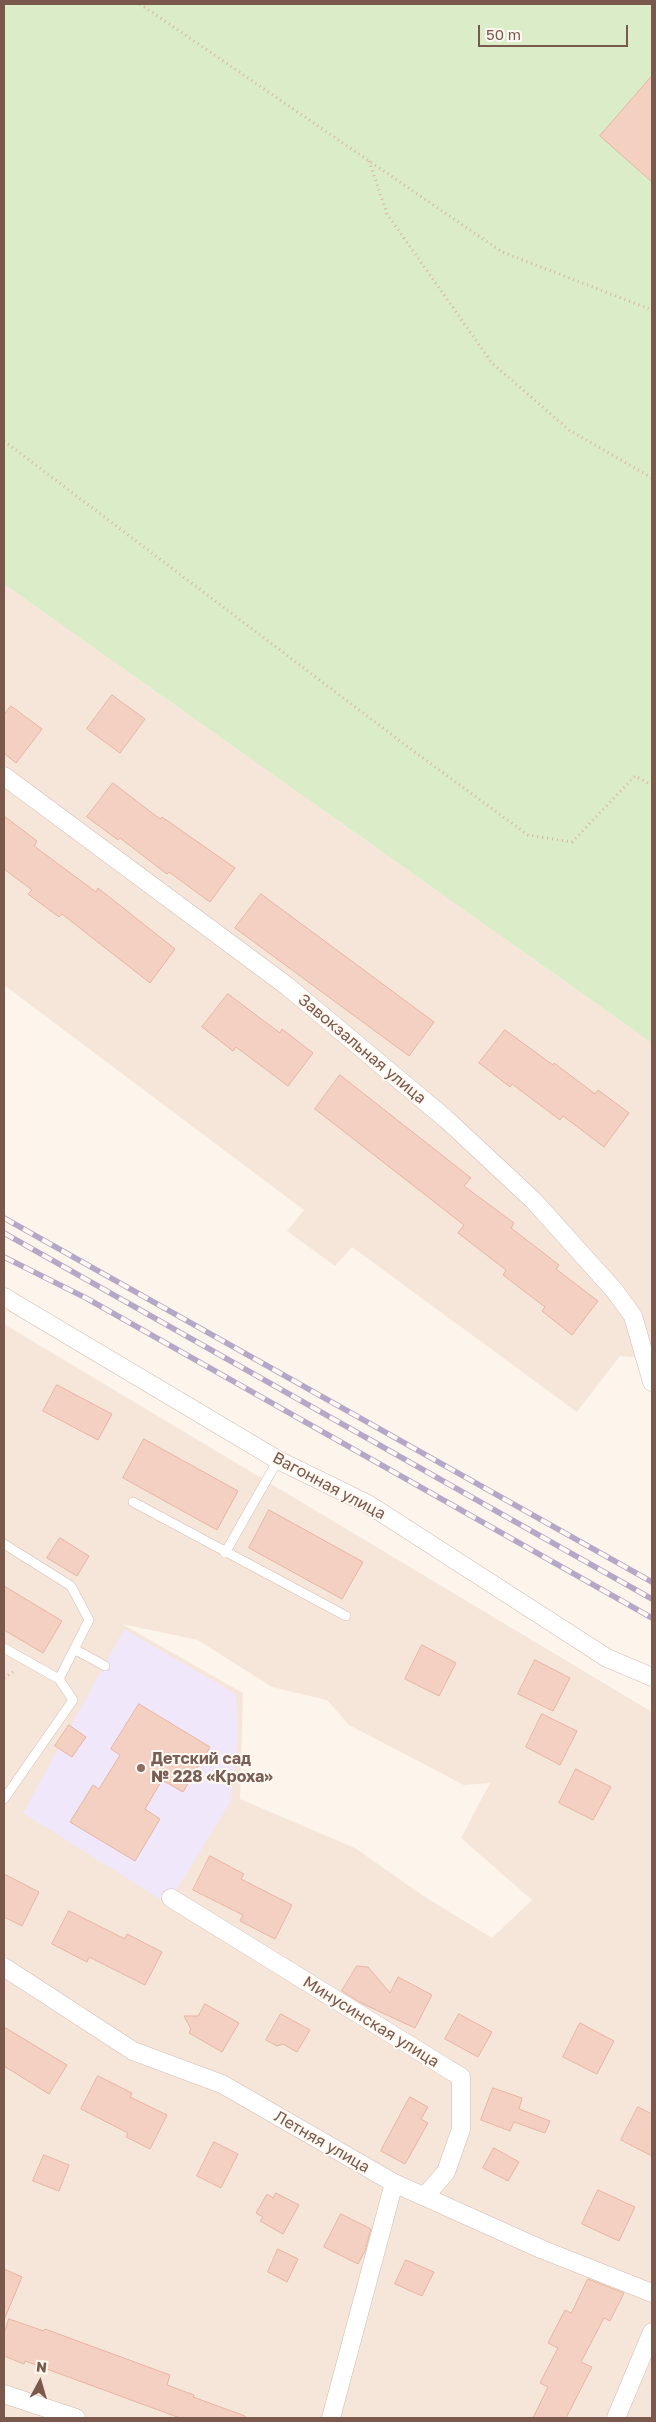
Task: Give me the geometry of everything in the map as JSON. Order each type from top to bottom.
[{"type":"street","name":"Завокзальная улица","points":[[4,776],[287,986],[446,1119],[533,1200],[614,1290],[633,1316],[652,1382]]},
{"type":"street","name":"Вагонная улица","points":[[4,1297],[278,1460],[368,1504],[607,1658],[652,1677]]},
{"type":"street","name":"Минусинская улица","points":[[171,1898],[461,2077],[461,2129],[446,2172],[425,2196]]},
{"type":"street","name":"Летняя улица","points":[[4,1967],[133,2050],[222,2084],[394,2184],[425,2196],[541,2249],[652,2293]]},
{"type":"street","points":[[332,2418],[394,2184]]},
{"type":"street","points":[[616,2418],[652,2332]]},
{"type":"street","points":[[4,2394],[76,2418]]},
{"type":"lane","points":[[225,1552],[278,1460]]},
{"type":"lane","points":[[133,1502],[346,1616]]},
{"type":"lane","points":[[4,1544],[71,1586],[89,1620],[59,1679]]},
{"type":"lane","points":[[4,1648],[59,1679],[73,1700],[4,1798]]},
{"type":"lane","points":[[74,1649],[105,1666]]},
{"type":"path","points":[[140,4],[502,252],[652,310]]},
{"type":"path","points":[[369,161],[387,214],[492,363],[569,430],[652,478]]},
{"type":"path","points":[[4,441],[404,744],[528,835],[572,842],[635,776],[652,786]]},
{"type":"shaded area","points":[[4,584],[652,1043],[652,1359],[620,1356],[577,1412],[352,1247],[335,1266],[287,1231],[304,1210],[4,985]]},
{"type":"shaded area","points":[[4,1324],[652,1712],[652,2418],[4,2418]],"holes":[[[122,1624],[198,1640],[272,1687],[327,1700],[349,1725],[464,1785],[490,1783],[461,1838],[532,1900],[492,1938],[422,1895],[355,1848],[240,1799],[243,1693]]]},
{"type":"shaded area","name":"Детский сад № 228 «Кроха»","points":[[124,1629],[236,1694],[238,1735],[231,1801],[168,1904],[23,1813]]},
{"type":"green space","points":[[4,4],[652,4],[652,1043],[4,584]]},
{"type":"building","points":[[652,76],[652,182],[600,136]]},
{"type":"building","points":[[112,695],[145,719],[120,753],[87,729]]},
{"type":"building","points":[[11,706],[42,729],[16,763],[4,753],[4,715]]},
{"type":"building","points":[[113,783],[160,819],[162,817],[235,868],[210,902],[87,817]]},
{"type":"building","points":[[4,816],[37,841],[34,846],[96,892],[98,888],[175,949],[150,983],[62,914],[59,917],[28,894],[32,890],[4,869]]},
{"type":"building","points":[[261,894],[434,1022],[409,1056],[235,928]]},
{"type":"building","points":[[228,994],[280,1033],[282,1029],[313,1053],[288,1086],[236,1047],[233,1051],[202,1027]]},
{"type":"building","points":[[505,1030],[553,1065],[554,1063],[595,1094],[598,1090],[629,1113],[604,1147],[563,1116],[560,1120],[512,1084],[510,1087],[479,1063]]},
{"type":"building","points":[[340,1075],[471,1178],[464,1186],[514,1223],[511,1228],[559,1265],[556,1269],[598,1301],[572,1335],[542,1311],[545,1307],[503,1275],[506,1270],[458,1233],[464,1225],[315,1109]]},
{"type":"building","points":[[57,1385],[112,1414],[98,1440],[43,1411]]},
{"type":"building","points":[[144,1439],[238,1491],[217,1530],[123,1478]]},
{"type":"building","points":[[269,1510],[363,1562],[342,1599],[249,1548]]},
{"type":"building","points":[[60,1538],[89,1556],[77,1576],[47,1558]]},
{"type":"building","points":[[4,1586],[62,1621],[43,1653],[4,1630]]},
{"type":"building","points":[[422,1645],[456,1663],[439,1696],[405,1679]]},
{"type":"building","points":[[535,1660],[570,1678],[553,1711],[518,1694]]},
{"type":"building","points":[[139,1704],[210,1747],[183,1792],[162,1780],[145,1809],[160,1819],[135,1861],[70,1822],[93,1785],[99,1789],[120,1755],[111,1749]]},
{"type":"building","points":[[542,1714],[577,1731],[560,1765],[526,1747]]},
{"type":"building","points":[[69,1725],[86,1737],[72,1757],[55,1746]]},
{"type":"building","points":[[576,1769],[611,1787],[593,1820],[559,1803]]},
{"type":"building","points":[[210,1856],[244,1874],[241,1879],[292,1905],[275,1939],[240,1921],[243,1915],[193,1890]]},
{"type":"building","points":[[4,1874],[39,1892],[22,1926],[4,1917]]},
{"type":"building","points":[[69,1911],[125,1939],[127,1934],[162,1952],[145,1985],[89,1957],[87,1962],[52,1944]]},
{"type":"building","points":[[357,1966],[368,1967],[390,1993],[398,1977],[432,1995],[415,2028],[361,2003],[342,1991]]},
{"type":"building","points":[[205,2004],[239,2023],[222,2052],[189,2033],[191,2029],[184,2016],[198,2016]]},
{"type":"building","points":[[281,2014],[310,2030],[297,2052],[283,2044],[277,2046],[266,2040]]},
{"type":"building","points":[[459,2014],[492,2032],[478,2057],[445,2039]]},
{"type":"building","points":[[580,2023],[614,2041],[597,2074],[563,2057]]},
{"type":"building","points":[[4,2027],[67,2065],[49,2094],[4,2066]]},
{"type":"building","points":[[98,2076],[132,2093],[130,2097],[167,2115],[150,2149],[126,2137],[128,2133],[81,2109]]},
{"type":"building","points":[[493,2088],[522,2098],[519,2109],[550,2121],[545,2133],[514,2122],[510,2131],[481,2120]]},
{"type":"building","points":[[410,2097],[428,2107],[421,2119],[428,2123],[405,2164],[381,2151]]},
{"type":"building","points":[[638,2107],[652,2114],[652,2156],[621,2140]]},
{"type":"building","points":[[214,2142],[238,2154],[221,2188],[197,2176]]},
{"type":"building","points":[[494,2148],[519,2162],[508,2181],[483,2168]]},
{"type":"building","points":[[44,2155],[69,2165],[59,2191],[33,2181]]},
{"type":"building","points":[[598,2190],[635,2207],[619,2241],[582,2224]]},
{"type":"building","points":[[276,2193],[299,2205],[283,2234],[260,2221],[263,2217],[256,2213],[267,2194],[273,2198]]},
{"type":"building","points":[[341,2214],[371,2229],[365,2251],[358,2264],[324,2247]]},
{"type":"building","points":[[278,2249],[298,2259],[287,2282],[268,2272]]},
{"type":"building","points":[[406,2260],[434,2272],[422,2296],[395,2284]]},
{"type":"building","points":[[4,2269],[22,2277],[4,2320]]},
{"type":"building","points":[[588,2279],[624,2293],[610,2321],[604,2318],[581,2362],[592,2367],[566,2418],[533,2418],[548,2387],[540,2383],[558,2348],[548,2343],[565,2310],[571,2313]]},
{"type":"building","points":[[9,2319],[44,2331],[45,2329],[170,2375],[167,2385],[194,2395],[193,2397],[245,2416],[245,2418],[180,2418],[25,2361],[24,2364],[4,2356],[4,2334]]},
{"type":"railway","points":[[4,1218],[652,1582]]},
{"type":"railway","points":[[4,1233],[652,1599]]},
{"type":"railway","points":[[4,1257],[86,1298],[652,1618]]},
{"type":"place","name":"Детский сад № 228 «Кроха»","points":[[141,1768]]}]
